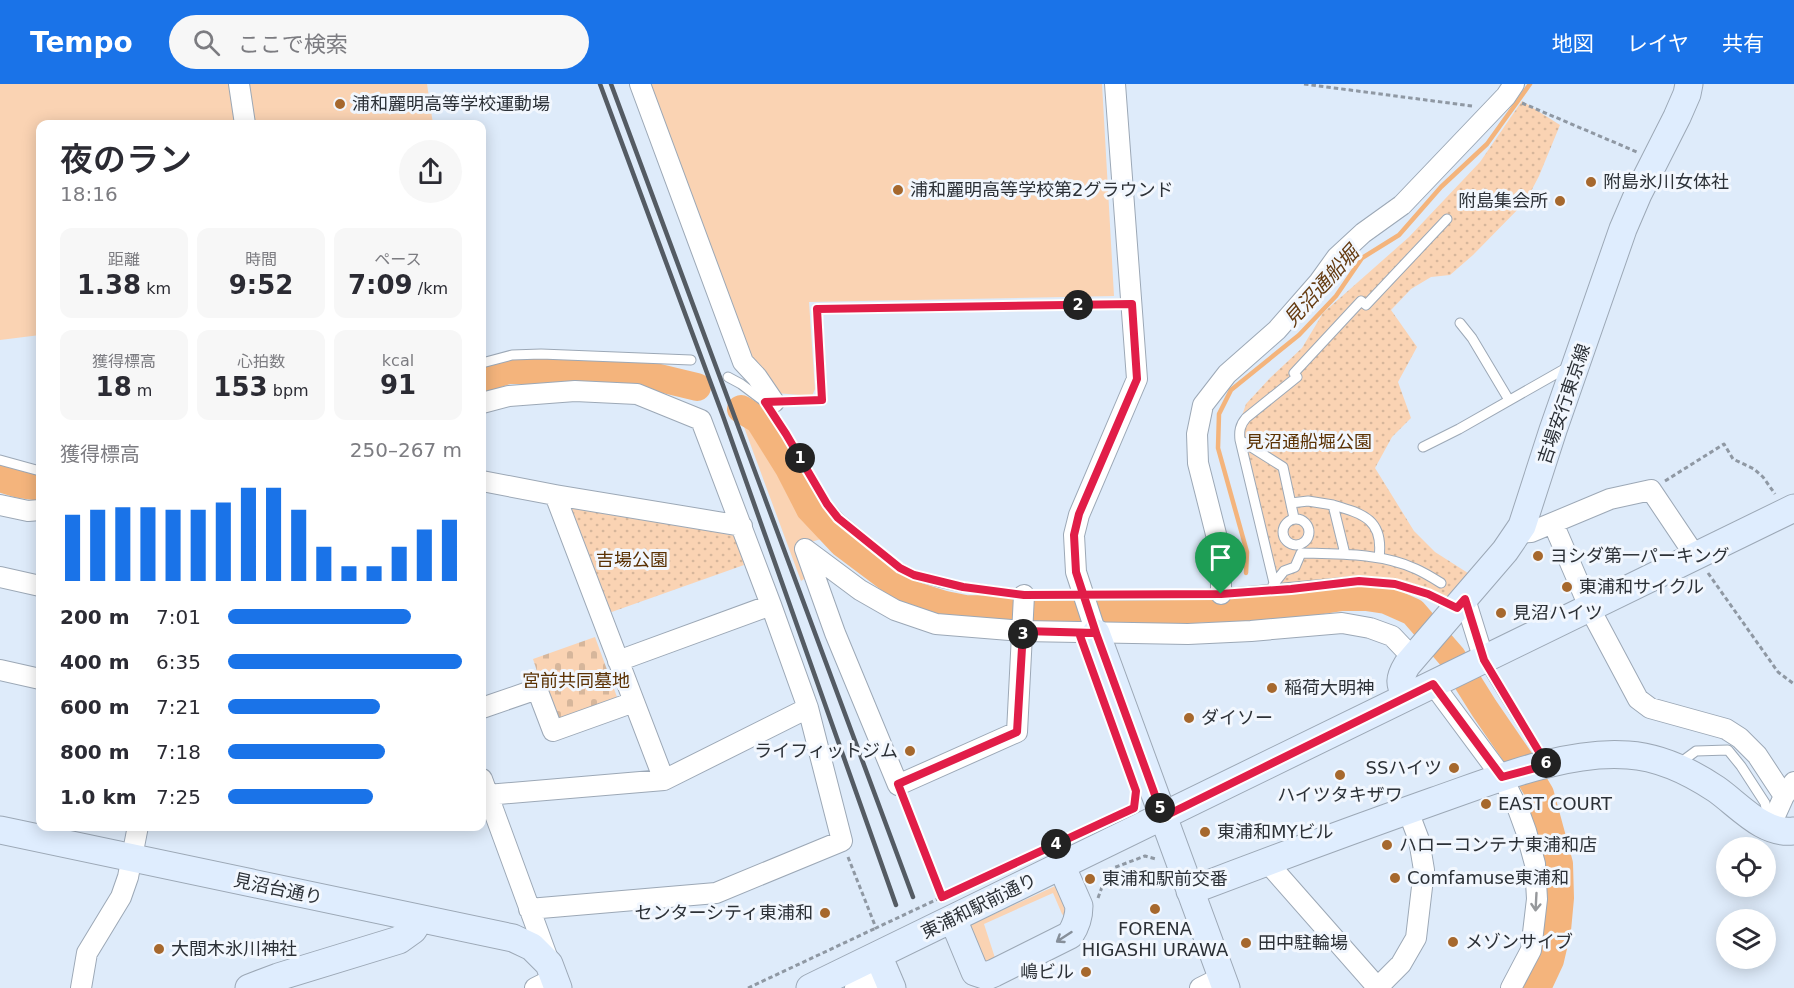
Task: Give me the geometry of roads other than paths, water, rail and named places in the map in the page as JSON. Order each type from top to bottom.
[{"type":"street","points":[[239,84],[244,120]]},
{"type":"street","points":[[640,84],[742,362],[757,377],[770,402]]},
{"type":"street","points":[[1115,84],[1137,379],[1079,514],[1074,535],[1076,572],[1190,891],[1216,984]]},
{"type":"street","points":[[1221,594],[1221,554],[1198,463],[1197,434],[1203,405],[1227,374],[1277,330],[1319,282],[1336,257],[1363,233],[1402,205],[1495,109],[1514,84]]},
{"type":"street","name":"吉場安行東京線","points":[[1406,698],[1400,686],[1400,679],[1416,653],[1505,551],[1522,526],[1623,229],[1677,117],[1689,84]]},
{"type":"street","points":[[486,402],[509,396],[575,392],[637,394],[701,420],[808,708],[842,841],[716,893],[529,909]]},
{"type":"street","points":[[486,482],[742,526]]},
{"type":"street","points":[[1518,533],[1531,532],[1610,499],[1651,490],[1696,557]]},
{"type":"street","points":[[555,495],[664,780]]},
{"type":"street","points":[[0,505],[28,511],[36,510]]},
{"type":"street","name":"東浦和駅前通り","points":[[810,988],[878,955],[947,908],[1062,867],[1790,511]]},
{"type":"street","points":[[1190,891],[1509,775],[1598,754],[1628,754],[1657,759],[1676,766],[1716,789],[1743,811],[1782,829],[1789,789],[1740,738],[1726,729],[1650,708],[1638,699],[1590,609],[1553,523]]},
{"type":"street","points":[[1024,595],[1023,631],[1017,732],[898,784],[835,633],[805,549],[860,590],[895,610],[936,624],[1023,631],[1188,634],[1342,623],[1370,628],[1392,636],[1416,653]]},
{"type":"street","points":[[0,577],[36,585]]},
{"type":"street","points":[[618,661],[771,605]]},
{"type":"street","points":[[1455,610],[1480,662]]},
{"type":"street","points":[[0,670],[36,678]]},
{"type":"street","points":[[1437,682],[1509,775],[1535,864],[1537,898],[1531,950],[1511,988]]},
{"type":"street","points":[[486,707],[537,689],[553,731],[634,702]]},
{"type":"street","points":[[486,787],[664,780],[808,708]]},
{"type":"street","points":[[486,792],[529,909],[549,980]]},
{"type":"street","points":[[1267,862],[1377,988],[1401,964],[1416,938],[1424,870],[1419,840],[1408,810]]},
{"type":"street","name":"見沼台通り","points":[[0,830],[513,938],[532,947],[549,980]]},
{"type":"street","points":[[81,988],[87,952],[121,897],[128,878],[137,831]]},
{"type":"street","points":[[947,908],[975,972],[987,976],[994,974],[1070,935],[1075,928],[1079,906],[1062,867]]},
{"type":"street","points":[[249,988],[399,940],[413,930],[420,919]]},
{"type":"street","points":[[878,955],[891,985]]},
{"type":"street","points":[[855,988],[871,980],[882,979],[891,985]]},
{"type":"lane","points":[[1294,518],[1304,521],[1310,530],[1310,535],[1300,549],[1295,567],[1284,572],[1273,585],[1240,440],[1241,424],[1298,377],[1294,373],[1361,302],[1366,305],[1447,219]]},
{"type":"lane","points":[[770,402],[822,400],[817,309],[1132,304]]},
{"type":"lane","points":[[1460,323],[1472,338],[1509,400]]},
{"type":"lane","points":[[486,362],[512,355],[541,354],[691,360]]},
{"type":"lane","points":[[1423,447],[1578,362]]},
{"type":"lane","points":[[728,377],[770,402],[827,504],[838,518],[900,568],[914,575],[963,587],[1024,595],[1221,594],[1359,581],[1395,584],[1428,594],[1455,610]]},
{"type":"lane","points":[[1240,440],[1283,467],[1294,518]]},
{"type":"lane","points":[[0,460],[36,470]]},
{"type":"lane","points":[[1291,503],[1308,501],[1333,505],[1352,510],[1368,518],[1377,529],[1381,544],[1379,558]]},
{"type":"lane","points":[[1333,505],[1344,554]]},
{"type":"lane","points":[[1294,518],[1286,524],[1283,534],[1288,542],[1300,549],[1379,558],[1415,568],[1441,583]]},
{"type":"lane","points":[[1480,662],[1544,766]]},
{"type":"lane","points":[[1676,766],[1696,752],[1728,750],[1782,829]]},
{"type":"waterway","name":"見沼通船堀","points":[[1246,573],[1247,552],[1218,448],[1219,414],[1231,390],[1299,335],[1336,296],[1362,258],[1399,235],[1441,187],[1487,144],[1530,84]]},
{"type":"waterway","points":[[486,378],[508,370],[582,370],[643,374],[697,387]]},
{"type":"waterway","points":[[741,409],[759,420],[789,468],[810,509],[842,543],[910,594],[945,605],[965,609],[1124,611],[1228,608],[1304,603],[1342,597],[1366,597],[1386,600],[1413,612],[1452,657],[1540,794],[1559,864],[1560,898],[1557,930],[1550,960],[1537,988]]},
{"type":"waterway","points":[[0,478],[36,486]]},
{"type":"railway","points":[[600,84],[723,416],[896,905]]},
{"type":"railway","points":[[611,84],[913,897]]},
{"type":"place","name":"浦和麗明高等学校運動場","points":[[340,104]]},
{"type":"place","name":"附島氷川女体社","points":[[1591,182]]},
{"type":"place","name":"浦和麗明高等学校第2グラウンド","points":[[898,190]]},
{"type":"place","name":"附島集会所","points":[[1560,201]]},
{"type":"place","name":"ヨシダ第一パーキング","points":[[1538,556]]},
{"type":"place","name":"東浦和サイクル","points":[[1567,587]]},
{"type":"place","name":"見沼ハイツ","points":[[1501,613]]},
{"type":"place","name":"稲荷大明神","points":[[1272,688]]},
{"type":"place","name":"ダイソー","points":[[1189,718]]},
{"type":"place","name":"ライフィットジム","points":[[910,751]]},
{"type":"place","name":"SSハイツ","points":[[1454,768]]},
{"type":"place","name":"ハイツタキザワ","points":[[1340,775]]},
{"type":"place","name":"EAST COURT","points":[[1486,804]]},
{"type":"place","name":"東浦和MYビル","points":[[1205,832]]},
{"type":"place","name":"ハローコンテナ東浦和店","points":[[1387,845]]},
{"type":"place","name":"Comfamuse東浦和","points":[[1395,878]]},
{"type":"place","name":"東浦和駅前交番","points":[[1090,879]]},
{"type":"place","name":"FORENA HIGASHI URAWA","points":[[1155,909]]},
{"type":"place","name":"センターシティ東浦和","points":[[825,913]]},
{"type":"place","name":"メゾンサイブ","points":[[1453,942]]},
{"type":"place","name":"田中駐輪場","points":[[1246,943]]},
{"type":"place","name":"大間木氷川神社","points":[[159,949]]},
{"type":"place","name":"嶋ビル","points":[[1086,972]]},
{"type":"park label","name":"見沼通船堀公園","points":[[1309,442]]},
{"type":"park label","name":"吉場公園","points":[[632,560]]},
{"type":"park label","name":"宮前共同墓地","points":[[576,681]]}]
